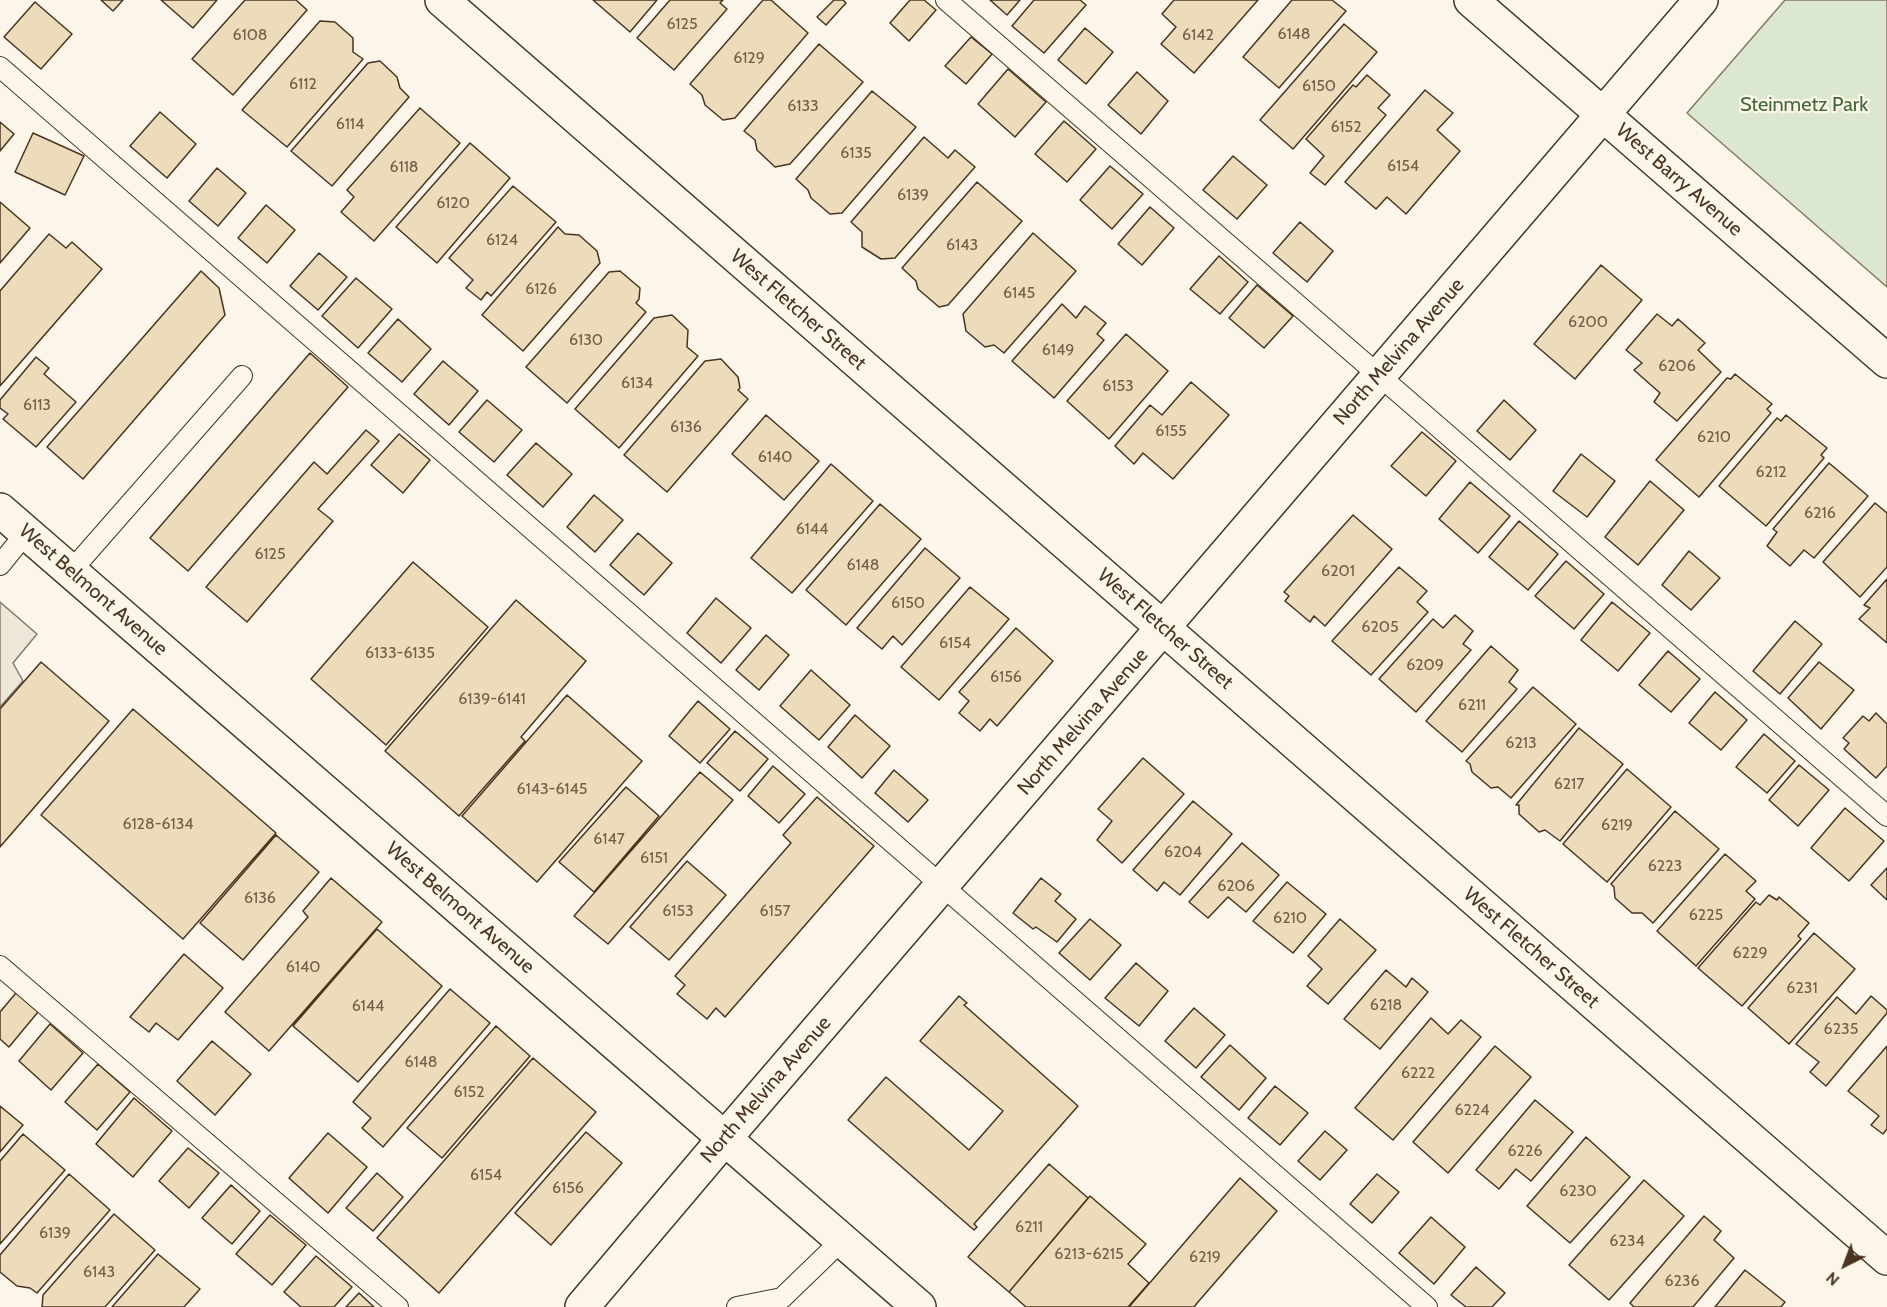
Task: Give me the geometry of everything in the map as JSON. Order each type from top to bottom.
[{"type":"street","name":"West Fletcher Street","points":[[442,0],[1887,1258]]},
{"type":"street","name":"West Barry Avenue","points":[[1471,0],[1887,361]]},
{"type":"street","name":"North Melvina Avenue","points":[[582,1307],[1701,0]]},
{"type":"street","name":"West Belmont Avenue","points":[[0,510],[842,1240],[909,1304]]},
{"type":"lane","points":[[946,0],[1887,816]]},
{"type":"lane","points":[[0,67],[1427,1307]]},
{"type":"lane","points":[[71,571],[242,376]]},
{"type":"lane","points":[[0,565],[26,533]]},
{"type":"lane","points":[[0,966],[398,1307]]},
{"type":"lane","points":[[737,1307],[782,1298],[842,1240]]},
{"type":"green space","name":"Steinmetz Park","points":[[1785,0],[1887,0],[1887,287],[1687,113]]},
{"type":"shaded area","points":[[0,602],[37,634],[13,663],[23,681],[0,707]]},
{"type":"building","points":[[101,0],[123,0],[113,11]]},
{"type":"building","points":[[161,0],[217,0],[193,28]]},
{"type":"building","points":[[245,0],[296,0],[307,10],[233,95],[192,59]]},
{"type":"building","points":[[593,0],[657,0],[630,32]]},
{"type":"building","points":[[670,0],[723,0],[720,3],[727,9],[674,70],[637,38]]},
{"type":"building","points":[[763,0],[771,0],[808,33],[735,118],[723,120],[705,105],[702,95],[690,84]]},
{"type":"building","points":[[834,0],[843,0],[846,3],[826,25],[817,17]]},
{"type":"building","points":[[910,0],[924,0],[936,10],[909,41],[890,23]]},
{"type":"building","points":[[990,0],[1020,0],[1007,15]]},
{"type":"building","points":[[1034,0],[1080,0],[1086,5],[1044,53],[1012,26]]},
{"type":"building","points":[[1174,0],[1258,0],[1194,73],[1161,44],[1176,27],[1162,14]]},
{"type":"building","points":[[1292,0],[1332,0],[1346,11],[1279,88],[1243,57]]},
{"type":"building","points":[[35,2],[72,34],[41,69],[4,37]]},
{"type":"building","points":[[320,21],[335,22],[353,38],[353,52],[363,59],[287,147],[242,110]]},
{"type":"building","points":[[1344,24],[1377,52],[1293,149],[1260,120]]},
{"type":"building","points":[[1085,28],[1113,52],[1086,84],[1058,60]]},
{"type":"building","points":[[971,37],[992,54],[966,84],[945,66]]},
{"type":"building","points":[[819,44],[863,82],[790,164],[775,167],[757,150],[755,140],[744,131]]},
{"type":"building","points":[[380,61],[397,77],[400,88],[409,97],[332,186],[291,151],[368,63]]},
{"type":"building","points":[[1008,69],[1046,102],[1015,137],[978,104]]},
{"type":"building","points":[[1137,72],[1168,101],[1141,134],[1108,105]]},
{"type":"building","points":[[1367,75],[1390,95],[1378,108],[1386,115],[1325,185],[1310,173],[1324,156],[1306,139],[1353,85],[1356,87]]},
{"type":"building","points":[[1425,90],[1453,113],[1437,130],[1460,151],[1406,214],[1387,197],[1376,209],[1345,182]]},
{"type":"building","points":[[872,91],[916,127],[842,213],[830,214],[811,198],[808,190],[796,179]]},
{"type":"building","points":[[420,108],[460,143],[374,241],[341,212],[354,197],[347,190]]},
{"type":"building","points":[[160,112],[196,144],[167,178],[130,146]]},
{"type":"building","points":[[1064,121],[1096,149],[1067,182],[1035,154]]},
{"type":"building","points":[[0,122],[14,134],[0,151]]},
{"type":"building","points":[[33,133],[84,156],[65,195],[15,172]]},
{"type":"building","points":[[924,137],[948,158],[955,150],[975,167],[895,258],[881,259],[862,247],[862,232],[851,222]]},
{"type":"building","points":[[470,143],[510,178],[437,263],[396,227]]},
{"type":"building","points":[[1233,156],[1267,185],[1237,219],[1203,190]]},
{"type":"building","points":[[1110,166],[1143,194],[1112,229],[1080,200]]},
{"type":"building","points":[[217,168],[246,193],[218,226],[189,201]]},
{"type":"building","points":[[977,182],[1022,221],[948,305],[939,307],[918,289],[916,281],[902,268]]},
{"type":"building","points":[[513,186],[556,222],[491,296],[487,292],[481,300],[466,288],[473,280],[449,258]]},
{"type":"building","points":[[0,202],[30,228],[0,263]]},
{"type":"building","points":[[266,205],[295,230],[267,263],[238,238]]},
{"type":"building","points":[[1150,207],[1174,228],[1142,265],[1118,244]]},
{"type":"building","points":[[1300,222],[1333,251],[1307,282],[1273,253]]},
{"type":"building","points":[[558,227],[565,234],[579,235],[597,251],[600,263],[523,351],[482,315]]},
{"type":"building","points":[[1033,233],[1076,271],[1004,353],[994,345],[985,347],[966,331],[963,314]]},
{"type":"building","points":[[49,234],[66,248],[72,242],[102,269],[0,386],[0,291]]},
{"type":"building","points":[[319,253],[347,277],[318,310],[290,286]]},
{"type":"building","points":[[1219,256],[1248,282],[1220,314],[1190,289]]},
{"type":"building","points":[[1601,265],[1642,300],[1575,379],[1534,344]]},
{"type":"building","points":[[201,271],[219,288],[225,315],[83,479],[47,447]]},
{"type":"building","points":[[620,271],[640,288],[639,299],[636,303],[646,312],[567,403],[526,367],[609,272]]},
{"type":"building","points":[[356,278],[392,309],[358,348],[322,316]]},
{"type":"building","points":[[1257,285],[1293,316],[1264,348],[1229,318]]},
{"type":"building","points":[[1062,304],[1076,318],[1085,306],[1106,323],[1097,334],[1104,340],[1054,398],[1012,361]]},
{"type":"building","points":[[1657,314],[1672,326],[1678,319],[1705,343],[1698,350],[1721,372],[1677,421],[1654,402],[1660,393],[1634,370],[1642,363],[1626,350]]},
{"type":"building","points":[[672,315],[688,330],[687,347],[698,356],[619,448],[575,409],[654,318]]},
{"type":"building","points":[[398,319],[431,349],[402,382],[368,353]]},
{"type":"building","points":[[1126,334],[1168,371],[1109,439],[1067,401]]},
{"type":"building","points":[[310,353],[348,387],[188,571],[150,538]]},
{"type":"building","points":[[36,357],[49,368],[44,374],[76,402],[36,447],[3,419],[8,414],[0,408],[0,400]]},
{"type":"building","points":[[721,359],[738,377],[740,388],[738,390],[748,399],[667,492],[624,455],[705,361]]},
{"type":"building","points":[[443,361],[478,391],[449,425],[414,394]]},
{"type":"building","points":[[1735,374],[1772,404],[1767,409],[1771,413],[1699,497],[1656,460],[1727,378],[1731,379]]},
{"type":"building","points":[[1191,382],[1229,415],[1173,479],[1143,453],[1134,464],[1115,446],[1150,405],[1162,415]]},
{"type":"building","points":[[487,400],[522,430],[494,462],[459,432]]},
{"type":"building","points":[[1504,400],[1536,430],[1510,460],[1477,431]]},
{"type":"building","points":[[766,415],[819,461],[784,500],[732,454]]},
{"type":"building","points":[[1786,415],[1827,448],[1821,455],[1824,458],[1766,526],[1719,486],[1777,418],[1781,421]]},
{"type":"building","points":[[366,430],[379,441],[318,509],[333,521],[247,622],[206,587],[314,462],[327,474]]},
{"type":"building","points":[[1422,432],[1456,461],[1426,496],[1391,466]]},
{"type":"building","points":[[399,434],[430,460],[403,493],[371,465]]},
{"type":"building","points":[[536,443],[572,474],[543,507],[507,475]]},
{"type":"building","points":[[1581,454],[1615,481],[1587,517],[1553,491]]},
{"type":"building","points":[[1829,463],[1868,496],[1814,558],[1804,550],[1790,566],[1767,546],[1777,532],[1773,529]]},
{"type":"building","points":[[831,464],[873,501],[792,593],[751,558]]},
{"type":"building","points":[[1650,481],[1684,510],[1638,565],[1605,537]]},
{"type":"building","points":[[1470,482],[1510,516],[1478,553],[1439,519]]},
{"type":"building","points":[[594,495],[623,520],[595,552],[567,527]]},
{"type":"building","points":[[1875,503],[1887,513],[1887,567],[1860,597],[1823,562]]},
{"type":"building","points":[[880,504],[921,539],[846,625],[806,590]]},
{"type":"building","points":[[1353,515],[1392,549],[1325,626],[1314,616],[1310,622],[1285,601],[1289,596],[1284,592]]},
{"type":"building","points":[[1519,521],[1558,554],[1528,590],[1489,557]]},
{"type":"building","points":[[638,533],[672,563],[644,595],[610,565]]},
{"type":"building","points":[[925,548],[960,578],[902,645],[893,636],[882,649],[857,628]]},
{"type":"building","points":[[1689,551],[1720,578],[1691,610],[1662,585]]},
{"type":"building","points":[[1566,561],[1604,594],[1574,629],[1535,596]]},
{"type":"building","points":[[413,562],[488,627],[386,745],[311,679]]},
{"type":"building","points":[[1399,567],[1427,591],[1417,602],[1428,612],[1371,675],[1332,641]]},
{"type":"building","points":[[1887,579],[1887,643],[1859,619],[1870,608],[1864,605]]},
{"type":"building","points":[[970,587],[1009,619],[939,700],[901,667]]},
{"type":"building","points":[[716,598],[751,628],[721,663],[687,633]]},
{"type":"building","points":[[516,600],[586,661],[521,737],[525,741],[459,816],[385,751]]},
{"type":"building","points":[[1612,602],[1650,633],[1618,671],[1581,640]]},
{"type":"building","points":[[1455,615],[1473,631],[1463,644],[1471,650],[1416,712],[1379,679],[1433,619],[1443,628]]},
{"type":"building","points":[[1795,621],[1822,644],[1780,694],[1753,671]]},
{"type":"building","points":[[1016,628],[1053,661],[997,726],[990,719],[980,731],[959,713],[969,701],[959,692]]},
{"type":"building","points":[[766,635],[789,655],[759,690],[736,670]]},
{"type":"building","points":[[1491,646],[1518,670],[1509,682],[1517,689],[1462,752],[1426,721]]},
{"type":"building","points":[[1668,651],[1700,679],[1671,712],[1639,685]]},
{"type":"building","points":[[41,662],[109,721],[0,847],[0,709]]},
{"type":"building","points":[[1819,662],[1854,690],[1821,729],[1788,698]]},
{"type":"building","points":[[811,670],[850,705],[819,740],[780,706]]},
{"type":"building","points":[[1533,687],[1576,724],[1511,798],[1498,787],[1491,788],[1472,772],[1470,764],[1466,761]]},
{"type":"building","points":[[1715,692],[1747,720],[1721,750],[1689,723]]},
{"type":"building","points":[[567,695],[642,761],[537,882],[462,816]]},
{"type":"building","points":[[698,701],[730,729],[700,763],[669,736]]},
{"type":"building","points":[[133,709],[276,833],[183,939],[41,815]]},
{"type":"building","points":[[1876,713],[1887,724],[1887,766],[1876,778],[1844,749],[1849,743],[1843,738],[1863,716],[1869,721]]},
{"type":"building","points":[[855,715],[890,746],[862,778],[828,747]]},
{"type":"building","points":[[1579,728],[1623,764],[1560,841],[1545,830],[1539,832],[1519,814],[1519,805],[1516,805]]},
{"type":"building","points":[[735,731],[768,759],[740,791],[707,763]]},
{"type":"building","points":[[1764,734],[1795,761],[1767,793],[1736,767]]},
{"type":"building","points":[[1143,758],[1184,794],[1122,863],[1097,840],[1112,821],[1098,809]]},
{"type":"building","points":[[1799,765],[1829,790],[1798,826],[1769,800]]},
{"type":"building","points":[[773,766],[805,794],[779,823],[748,796]]},
{"type":"building","points":[[1627,769],[1671,807],[1607,882],[1563,844]]},
{"type":"building","points":[[894,770],[928,800],[908,822],[875,793]]},
{"type":"building","points":[[700,772],[733,800],[608,944],[574,916]]},
{"type":"building","points":[[626,787],[659,816],[594,892],[559,862]]},
{"type":"building","points":[[817,797],[874,846],[725,1017],[716,1008],[707,1019],[677,994],[685,985],[675,976],[791,843],[783,835]]},
{"type":"building","points":[[1193,801],[1232,834],[1180,895],[1164,882],[1157,891],[1133,870]]},
{"type":"building","points":[[1845,808],[1884,841],[1849,881],[1811,848]]},
{"type":"building","points":[[1675,811],[1719,849],[1653,923],[1642,913],[1632,913],[1615,898],[1614,887],[1611,884]]},
{"type":"building","points":[[276,835],[319,872],[243,960],[200,923]]},
{"type":"building","points":[[1242,843],[1279,875],[1246,912],[1228,897],[1208,918],[1189,902]]},
{"type":"building","points":[[1725,854],[1756,881],[1746,891],[1755,899],[1696,966],[1657,931]]},
{"type":"building","points":[[687,861],[726,895],[669,960],[630,927]]},
{"type":"building","points":[[1887,868],[1887,900],[1871,885]]},
{"type":"building","points":[[331,878],[382,922],[269,1051],[225,1012],[308,917],[303,911]]},
{"type":"building","points":[[1041,878],[1061,894],[1055,901],[1076,919],[1057,942],[1036,927],[1033,929],[1013,913]]},
{"type":"building","points":[[1287,882],[1326,914],[1293,953],[1253,921]]},
{"type":"building","points":[[1769,895],[1777,900],[1779,897],[1809,923],[1798,936],[1801,939],[1742,1006],[1698,968],[1756,902],[1760,905]]},
{"type":"building","points":[[1090,919],[1121,945],[1090,980],[1059,953]]},
{"type":"building","points":[[1340,919],[1376,950],[1328,1004],[1307,986],[1322,969],[1308,956]]},
{"type":"building","points":[[377,929],[442,986],[358,1082],[293,1026]]},
{"type":"building","points":[[1814,933],[1855,969],[1789,1044],[1748,1008]]},
{"type":"building","points":[[184,954],[223,988],[178,1040],[156,1023],[149,1032],[130,1017]]},
{"type":"building","points":[[1136,963],[1168,991],[1139,1026],[1105,998]]},
{"type":"building","points":[[1386,970],[1406,987],[1412,978],[1428,992],[1380,1049],[1344,1019]]},
{"type":"building","points":[[450,989],[490,1023],[383,1147],[362,1128],[371,1118],[353,1102]]},
{"type":"building","points":[[16,993],[38,1012],[9,1047],[0,1039],[0,1012]]},
{"type":"building","points":[[959,996],[967,1003],[964,1005],[1078,1106],[974,1224],[977,1227],[974,1230],[848,1120],[886,1077],[969,1150],[1003,1111],[920,1041]]},
{"type":"building","points":[[1871,996],[1887,1010],[1887,1013],[1826,1086],[1810,1072],[1819,1062],[1796,1044],[1837,997],[1856,1014]]},
{"type":"building","points":[[1194,1008],[1225,1035],[1196,1068],[1165,1041]]},
{"type":"building","points":[[1431,1018],[1448,1034],[1461,1020],[1481,1037],[1393,1140],[1355,1108]]},
{"type":"building","points":[[50,1024],[83,1053],[51,1090],[19,1061]]},
{"type":"building","points":[[496,1026],[530,1056],[442,1158],[407,1128]]},
{"type":"building","points":[[212,1041],[251,1074],[215,1115],[177,1081]]},
{"type":"building","points":[[1230,1045],[1266,1078],[1239,1110],[1201,1077]]},
{"type":"building","points":[[1495,1046],[1531,1077],[1448,1173],[1413,1142]]},
{"type":"building","points":[[1887,1046],[1887,1129],[1883,1134],[1871,1125],[1879,1116],[1848,1091]]},
{"type":"building","points":[[533,1058],[596,1112],[439,1293],[377,1238]]},
{"type":"building","points":[[98,1064],[130,1092],[97,1130],[65,1102]]},
{"type":"building","points":[[1275,1086],[1308,1113],[1280,1145],[1248,1118]]},
{"type":"building","points":[[134,1098],[172,1131],[133,1177],[96,1144]]},
{"type":"building","points":[[1535,1100],[1573,1132],[1531,1181],[1516,1169],[1499,1189],[1476,1170]]},
{"type":"building","points":[[0,1106],[23,1125],[0,1152]]},
{"type":"building","points":[[1325,1131],[1347,1150],[1320,1180],[1298,1161]]},
{"type":"building","points":[[586,1132],[622,1163],[551,1245],[515,1213]]},
{"type":"building","points":[[328,1133],[367,1167],[328,1213],[289,1178]]},
{"type":"building","points":[[23,1134],[65,1170],[0,1244],[0,1161]]},
{"type":"building","points":[[1586,1137],[1630,1177],[1570,1243],[1527,1206]]},
{"type":"building","points":[[188,1148],[219,1173],[189,1208],[159,1181]]},
{"type":"building","points":[[1049,1164],[1088,1198],[1009,1292],[968,1257]]},
{"type":"building","points":[[377,1173],[403,1197],[373,1231],[346,1208]]},
{"type":"building","points":[[69,1174],[110,1210],[37,1293],[30,1288],[17,1286],[0,1272],[0,1255]]},
{"type":"building","points":[[1377,1174],[1399,1192],[1372,1223],[1350,1204]]},
{"type":"building","points":[[1240,1178],[1277,1211],[1194,1307],[1129,1307]]},
{"type":"building","points":[[1644,1180],[1684,1216],[1609,1300],[1569,1265]]},
{"type":"building","points":[[231,1185],[260,1211],[232,1244],[202,1218]]},
{"type":"building","points":[[1090,1196],[1146,1244],[1128,1264],[1149,1283],[1128,1307],[1026,1307],[1009,1292]]},
{"type":"building","points":[[114,1214],[155,1250],[105,1307],[42,1307],[43,1295]]},
{"type":"building","points":[[270,1215],[306,1245],[272,1285],[236,1254]]},
{"type":"building","points":[[1704,1216],[1721,1231],[1714,1240],[1734,1258],[1693,1307],[1634,1307],[1630,1303]]},
{"type":"building","points":[[1431,1217],[1465,1247],[1434,1284],[1399,1253]]},
{"type":"building","points":[[158,1254],[200,1289],[184,1307],[112,1307]]},
{"type":"building","points":[[316,1256],[352,1287],[334,1307],[301,1307],[284,1292]]},
{"type":"building","points":[[1476,1267],[1505,1293],[1492,1307],[1466,1307],[1451,1295]]},
{"type":"building","points":[[1745,1270],[1785,1302],[1781,1307],[1715,1307]]},
{"type":"building","points":[[359,1293],[374,1307],[346,1307]]}]
